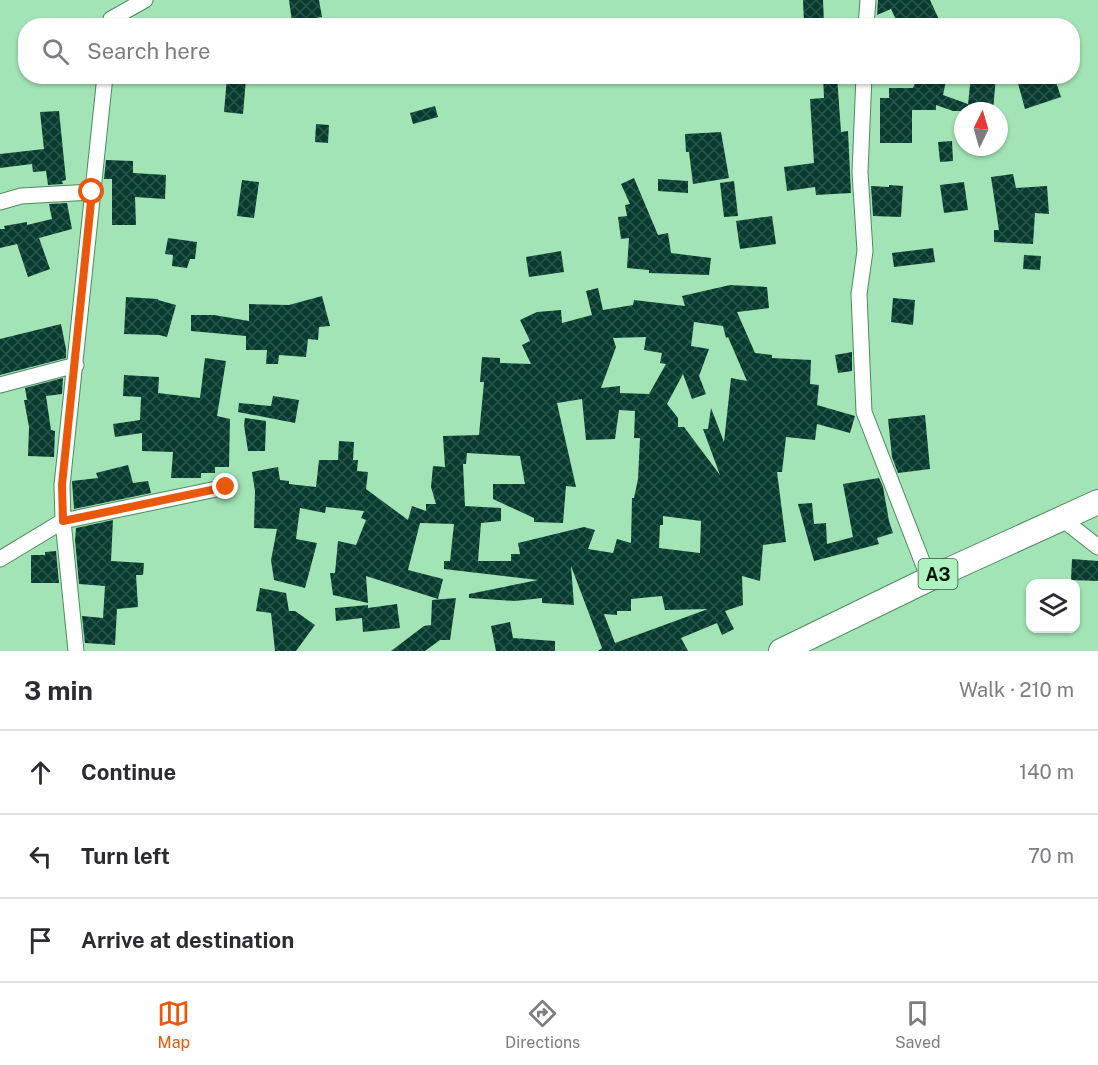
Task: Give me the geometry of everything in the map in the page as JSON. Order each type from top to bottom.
[{"type":"highway","name":"A3","points":[[780,651],[929,579],[1098,502]]},
{"type":"street","points":[[113,18],[145,0]]},
{"type":"street","points":[[866,18],[867,0]]},
{"type":"street","points":[[76,651],[63,521],[62,485],[104,84]]},
{"type":"street","points":[[864,84],[861,172],[865,251],[859,294],[864,412],[929,579]]},
{"type":"street","points":[[0,202],[21,196],[92,192]]},
{"type":"street","points":[[0,385],[76,365]]},
{"type":"street","points":[[0,559],[63,521],[226,487]]},
{"type":"street","points":[[1061,518],[1098,547]]},
{"type":"building","points":[[289,0],[319,0],[322,17],[291,18]]},
{"type":"building","points":[[803,0],[823,0],[824,18],[804,18]]},
{"type":"building","points":[[878,0],[930,0],[938,18],[895,18],[891,9],[877,15]]},
{"type":"building","points":[[226,84],[246,84],[243,114],[224,112]]},
{"type":"building","points":[[823,84],[838,84],[841,132],[848,131],[851,193],[816,195],[815,187],[787,191],[784,167],[814,163],[810,99],[824,98]]},
{"type":"building","points":[[915,84],[945,84],[943,95],[962,102],[954,102],[954,111],[936,105],[936,110],[912,110],[912,143],[880,143],[880,98],[889,98],[889,88],[913,88]]},
{"type":"building","points":[[970,84],[995,84],[994,102],[968,102]]},
{"type":"building","points":[[1018,84],[1057,84],[1061,97],[1025,109]]},
{"type":"building","points":[[435,106],[438,117],[413,124],[410,113]]},
{"type":"building","points":[[59,111],[66,180],[62,181],[63,184],[48,185],[46,171],[33,172],[32,164],[0,168],[0,154],[44,149],[40,112]]},
{"type":"building","points":[[316,124],[329,125],[328,143],[315,142]]},
{"type":"building","points":[[721,132],[729,178],[693,184],[689,152],[686,152],[685,134]]},
{"type":"building","points":[[952,141],[953,161],[940,162],[938,142]]},
{"type":"building","points":[[106,160],[133,161],[133,173],[166,175],[165,199],[135,197],[136,225],[112,225],[112,179],[104,179]]},
{"type":"building","points":[[1013,174],[1016,188],[1047,186],[1049,214],[1035,213],[1033,244],[994,242],[994,230],[999,230],[991,177]]},
{"type":"building","points":[[634,178],[658,235],[668,233],[671,253],[711,258],[709,275],[649,273],[649,270],[627,268],[629,238],[621,239],[618,217],[627,216],[625,205],[630,204],[621,184]]},
{"type":"building","points":[[658,179],[688,181],[688,193],[658,191]]},
{"type":"building","points":[[242,180],[259,182],[254,218],[237,216]]},
{"type":"building","points":[[734,181],[738,216],[724,217],[720,183]]},
{"type":"building","points":[[964,182],[968,210],[944,213],[940,185]]},
{"type":"building","points":[[889,185],[903,186],[901,217],[873,216],[871,186],[889,187]]},
{"type":"building","points":[[67,203],[72,229],[39,238],[50,269],[28,277],[17,244],[0,248],[0,229],[5,229],[4,226],[27,222],[27,225],[52,219],[49,204]]},
{"type":"building","points":[[772,216],[776,244],[740,249],[736,221]]},
{"type":"building","points":[[168,238],[197,242],[195,259],[190,259],[187,268],[172,266],[173,255],[165,254]]},
{"type":"building","points":[[933,248],[935,262],[894,267],[892,253]]},
{"type":"building","points":[[561,251],[564,272],[529,277],[526,257]]},
{"type":"building","points":[[1024,255],[1041,256],[1040,270],[1023,269]]},
{"type":"building","points":[[730,285],[767,287],[769,308],[737,312],[755,353],[772,355],[772,358],[811,360],[810,384],[819,385],[817,405],[855,416],[850,433],[817,424],[815,440],[786,437],[782,472],[777,472],[786,542],[763,545],[760,581],[742,576],[743,605],[725,611],[734,629],[722,635],[717,623],[681,638],[688,651],[598,651],[602,648],[571,566],[574,605],[542,603],[542,598],[515,601],[469,598],[469,594],[538,580],[444,569],[444,561],[450,561],[454,524],[420,523],[408,570],[443,579],[438,599],[366,576],[368,603],[333,595],[330,573],[335,573],[338,541],[356,545],[366,520],[361,518],[364,511],[326,507],[325,513],[300,508],[296,539],[317,543],[305,588],[274,580],[271,560],[277,529],[254,528],[255,491],[252,472],[278,467],[280,480],[289,481],[289,484],[316,487],[319,460],[338,460],[339,441],[354,442],[353,460],[358,460],[357,471],[368,472],[366,489],[408,520],[412,506],[426,511],[426,504],[436,504],[431,487],[433,466],[445,467],[443,436],[479,435],[484,382],[480,382],[482,357],[500,358],[500,363],[531,364],[522,345],[530,341],[520,320],[537,312],[561,310],[562,323],[592,315],[586,291],[598,288],[603,310],[633,305],[634,300],[685,306],[682,296]],"holes":[[[694,322],[723,326],[726,338],[728,337],[747,381],[731,378],[724,442],[711,408],[708,429],[703,429],[720,475],[684,427],[678,427],[678,418],[667,404],[683,374],[692,399],[706,394],[699,376],[709,349],[691,346]],[[646,337],[644,350],[662,353],[660,363],[666,364],[649,394],[620,393],[620,386],[601,388],[616,347],[613,338]],[[582,399],[586,440],[615,439],[619,410],[635,411],[634,438],[640,438],[638,479],[634,498],[632,498],[631,543],[617,539],[613,553],[588,549],[595,530],[584,527],[518,543],[520,554],[511,554],[511,561],[478,561],[481,523],[501,521],[501,508],[465,506],[463,464],[466,464],[467,453],[520,456],[525,484],[493,484],[493,499],[534,518],[534,522],[563,523],[566,486],[576,487],[557,403]],[[663,516],[701,521],[700,553],[659,548],[660,525],[663,525]],[[662,596],[665,610],[708,609],[615,643],[604,614],[617,615],[617,611],[631,611],[631,599]]]},
{"type":"building","points":[[322,296],[330,326],[319,327],[318,340],[308,339],[306,357],[279,355],[278,364],[266,364],[267,350],[246,350],[246,336],[191,331],[191,315],[214,315],[249,321],[249,304],[289,305]]},
{"type":"building","points":[[126,297],[158,299],[176,305],[167,337],[124,334]]},
{"type":"building","points":[[893,298],[915,300],[913,325],[891,322]]},
{"type":"building","points":[[61,324],[66,358],[0,375],[0,339]]},
{"type":"building","points":[[852,352],[852,371],[838,373],[835,355]]},
{"type":"building","points":[[205,358],[226,361],[217,416],[230,419],[229,467],[215,467],[215,473],[201,473],[201,478],[171,478],[173,452],[142,451],[142,433],[115,437],[113,424],[140,420],[141,397],[123,396],[124,375],[159,377],[158,393],[200,398]]},
{"type":"building","points":[[63,378],[62,394],[46,396],[51,430],[55,431],[54,457],[28,456],[29,427],[24,400],[27,400],[25,388]]},
{"type":"building","points":[[273,396],[299,400],[295,423],[238,412],[239,403],[271,406]]},
{"type":"building","points":[[925,415],[930,469],[898,473],[892,457],[888,419]]},
{"type":"building","points":[[245,418],[266,421],[265,451],[248,451]]},
{"type":"building","points":[[128,465],[133,483],[148,481],[151,493],[74,509],[72,481],[98,478],[96,473]]},
{"type":"building","points":[[879,478],[893,533],[877,538],[879,544],[814,561],[798,504],[812,503],[814,524],[826,523],[827,544],[853,537],[843,484]]},
{"type":"building","points":[[113,520],[111,561],[144,563],[143,575],[136,575],[138,607],[117,609],[115,645],[85,643],[82,616],[103,618],[105,586],[79,584],[76,528]]},
{"type":"building","points":[[56,551],[59,583],[31,583],[31,555],[45,555],[45,552]]},
{"type":"building","points":[[1072,559],[1098,561],[1098,581],[1071,579]]},
{"type":"building","points":[[260,588],[286,593],[289,611],[295,611],[315,625],[296,651],[275,651],[271,613],[256,611]]},
{"type":"building","points":[[456,598],[450,640],[440,640],[425,651],[391,651],[424,626],[431,625],[432,600]]},
{"type":"building","points":[[397,604],[400,628],[363,632],[362,618],[336,621],[335,608],[368,605],[368,608]]},
{"type":"building","points":[[510,622],[513,638],[555,641],[555,651],[496,651],[491,626]]},
{"type":"route","points":[[92,192],[62,485],[63,521],[226,487]]}]
